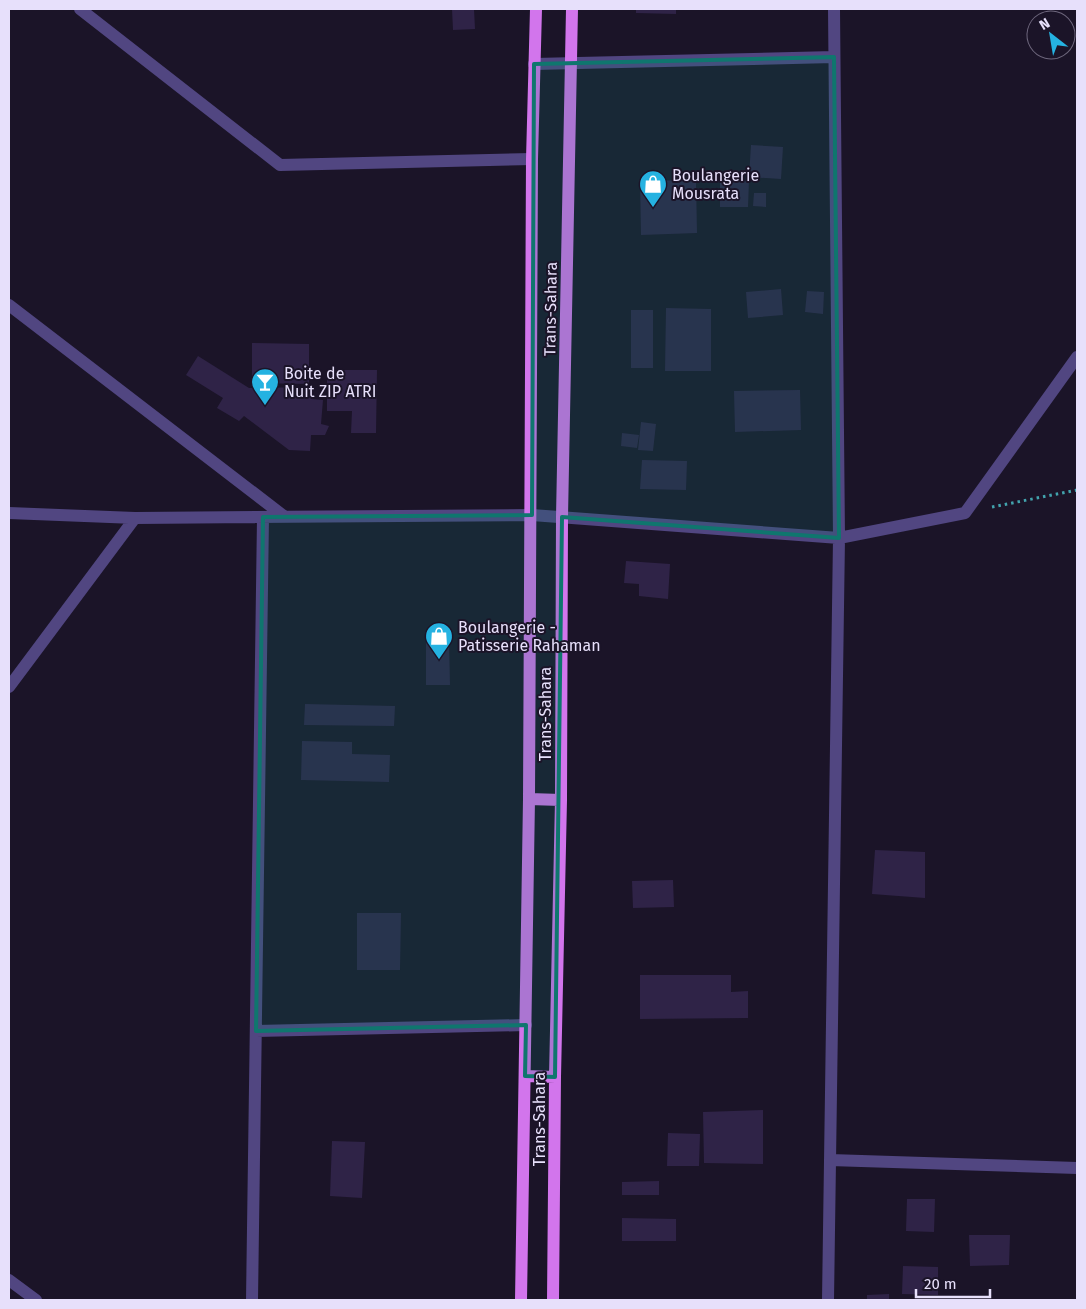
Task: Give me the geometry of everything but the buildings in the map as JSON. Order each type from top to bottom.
[{"type":"main road","name":"Trans-Sahara","points":[[521,1300],[532,515],[532,160],[536,9]]},
{"type":"main road","name":"Trans-Sahara","points":[[554,1300],[555,1077],[561,800],[562,517],[572,9]]},
{"type":"main road","points":[[529,800],[561,800]]},
{"type":"main road","points":[[525,1076],[555,1077]]},
{"type":"street","points":[[80,9],[280,165],[532,160]]},
{"type":"street","points":[[828,1300],[839,538],[834,9]]},
{"type":"street","points":[[534,64],[834,57]]},
{"type":"street","points":[[9,305],[284,517]]},
{"type":"street","points":[[9,513],[135,518],[532,515],[839,538],[965,513],[1077,357]]},
{"type":"street","points":[[252,1300],[263,517]]},
{"type":"street","points":[[9,687],[135,518]]},
{"type":"street","points":[[256,1032],[526,1025]]},
{"type":"street","points":[[830,1160],[1077,1168]]},
{"type":"street","points":[[9,1280],[36,1300]]},
{"type":"path","points":[[965,513],[1077,490]]},
{"type":"highlighted area","points":[[834,57],[839,538],[562,517],[555,1077],[525,1076],[526,1025],[256,1031],[263,517],[532,515],[534,64]]},
{"type":"place","name":"Boulangerie Mousrata","points":[[653,208]]},
{"type":"place","name":"Boite de Nuit ZIP ATRI","points":[[265,406]]},
{"type":"place","name":"Boulangerie - Patisserie Rahaman","points":[[439,660]]}]
